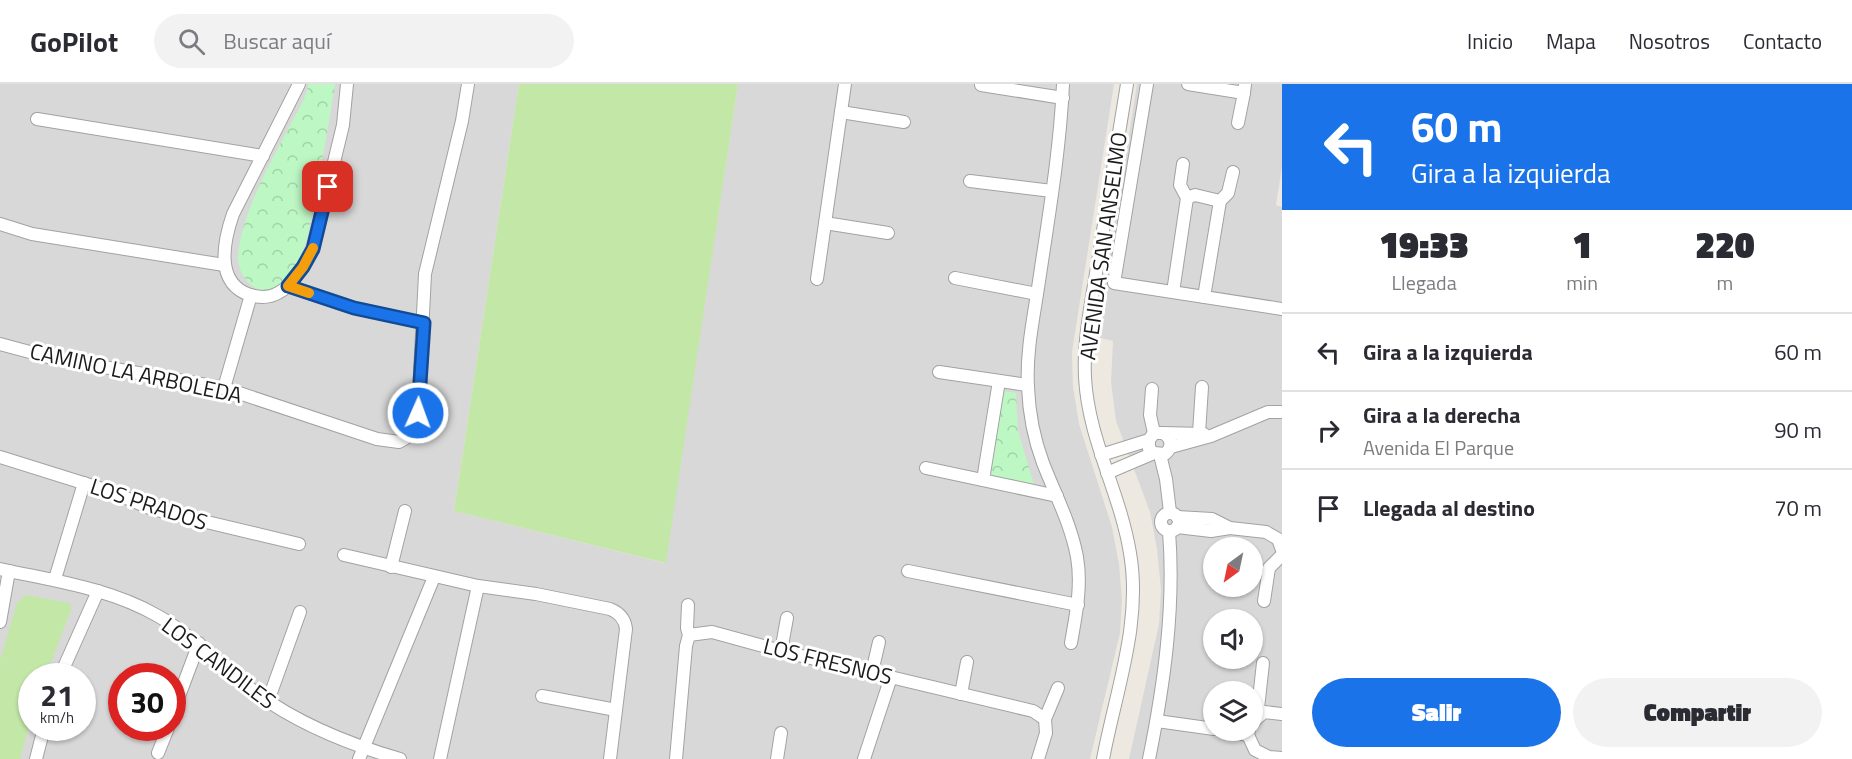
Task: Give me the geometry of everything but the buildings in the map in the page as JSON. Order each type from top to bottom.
[{"type":"street","points":[[299,84],[233,214],[226,233],[224,266],[230,279],[241,291],[264,298],[288,286],[313,249],[343,124],[347,84]]},
{"type":"street","name":"CAMINO LA ARBOLEDA","points":[[0,344],[52,358],[224,388],[377,439],[399,442],[406,438],[418,413],[425,274],[469,84]]},
{"type":"street","points":[[817,279],[845,84]]},
{"type":"street","points":[[1063,84],[1061,127],[1032,325],[1028,385],[1035,437],[1042,461],[1071,531],[1077,557],[1078,605],[1071,643]]},
{"type":"street","name":"AVENIDA SAN ANSELMO","points":[[1103,759],[1130,639],[1133,601],[1132,568],[1127,535],[1092,426],[1085,350],[1127,84]]},
{"type":"street","points":[[1147,84],[1114,283],[1282,309]]},
{"type":"street","points":[[1188,84],[1244,88],[1238,123]]},
{"type":"street","points":[[981,85],[1025,88],[1063,99]]},
{"type":"street","points":[[841,112],[904,122]]},
{"type":"street","points":[[37,119],[262,156]]},
{"type":"street","points":[[1173,292],[1187,198],[1180,185],[1183,164]]},
{"type":"street","points":[[1204,297],[1220,201],[1228,193],[1233,172]]},
{"type":"street","points":[[970,181],[1052,191]]},
{"type":"street","points":[[1187,198],[1195,195],[1220,201]]},
{"type":"street","points":[[825,223],[888,233]]},
{"type":"street","points":[[0,224],[32,234],[224,266]]},
{"type":"street","points":[[956,278],[1037,294]]},
{"type":"street","points":[[288,286],[354,308],[424,323]]},
{"type":"street","points":[[224,388],[251,295]]},
{"type":"street","points":[[939,372],[1028,385]]},
{"type":"street","points":[[983,480],[999,381]]},
{"type":"street","points":[[1202,387],[1205,435]]},
{"type":"street","points":[[1152,389],[1150,415],[1155,435],[1149,449],[1162,452]]},
{"type":"street","points":[[1107,473],[1268,412],[1282,412]]},
{"type":"street","points":[[1149,759],[1157,721],[1170,613],[1173,522],[1162,452],[1170,438],[1155,435]]},
{"type":"street","points":[[1101,455],[1155,435],[1205,435]]},
{"type":"street","name":"LOS PRADOS","points":[[0,457],[84,483],[152,509],[299,544]]},
{"type":"street","points":[[926,468],[1057,496]]},
{"type":"street","points":[[55,579],[84,483]]},
{"type":"street","points":[[391,567],[405,511]]},
{"type":"street","points":[[1173,522],[1211,531],[1230,528],[1266,532],[1281,545],[1269,568],[1264,601]]},
{"type":"street","points":[[344,555],[434,577],[536,594],[610,609],[618,613],[624,620],[626,629],[609,759]]},
{"type":"street","points":[[0,621],[5,570]]},
{"type":"street","name":"LOS CANDILES","points":[[5,570],[55,579],[98,591],[157,615],[199,643],[268,701],[361,754],[400,759]]},
{"type":"street","points":[[908,571],[1078,605]]},
{"type":"street","points":[[361,754],[434,577]]},
{"type":"street","points":[[440,759],[478,586]]},
{"type":"street","points":[[66,663],[98,591]]},
{"type":"street","points":[[676,759],[689,635],[688,605]]},
{"type":"street","points":[[268,701],[300,612]]},
{"type":"street","points":[[781,651],[786,618]]},
{"type":"street","name":"LOS FRESNOS","points":[[689,635],[712,632],[781,651],[1033,711],[1045,719]]},
{"type":"street","points":[[872,672],[879,642]]},
{"type":"street","points":[[186,678],[199,643]]},
{"type":"street","points":[[961,694],[967,662]]},
{"type":"street","points":[[864,759],[891,677]]},
{"type":"street","points":[[1038,759],[1046,733],[1045,719],[1058,688]]},
{"type":"street","points":[[542,696],[616,710]]},
{"type":"street","points":[[1263,713],[1282,714]]},
{"type":"street","points":[[1157,721],[1203,727]]},
{"type":"street","points":[[777,759],[781,733]]},
{"type":"street","points":[[36,759],[41,741]]},
{"type":"street","points":[[158,753],[163,741]]},
{"type":"street","points":[[1254,741],[1255,750],[1269,757],[1282,758]]},
{"type":"shaded area","points":[[0,84],[519,84],[454,511],[665,563],[738,84],[1114,84],[1072,352],[1073,386],[1079,424],[1112,527],[1119,564],[1122,600],[1120,633],[1090,759],[0,759]]},
{"type":"shaded area","points":[[1137,84],[1282,84],[1282,167],[1276,205],[1282,207],[1282,759],[1129,759],[1159,624],[1161,590],[1150,512],[1116,421],[1111,382],[1113,341],[1097,337]]},
{"type":"green space","points":[[309,84],[335,84],[308,235],[296,263],[283,281],[266,290],[257,289],[242,274],[238,258],[246,219],[274,156],[304,99]]},
{"type":"green space","points":[[519,84],[738,84],[666,563],[454,511]]},
{"type":"green space","points":[[1002,391],[1016,393],[1018,431],[1035,488],[989,477]]},
{"type":"green space","points":[[26,595],[70,603],[71,610],[51,663],[18,663],[18,741],[25,741],[20,759],[0,759],[0,660],[17,603]]},
{"type":"slow traffic","points":[[309,293],[288,286],[303,267],[313,248]]},
{"type":"route","points":[[328,187],[313,249],[288,286],[354,308],[424,323],[418,413]]}]
